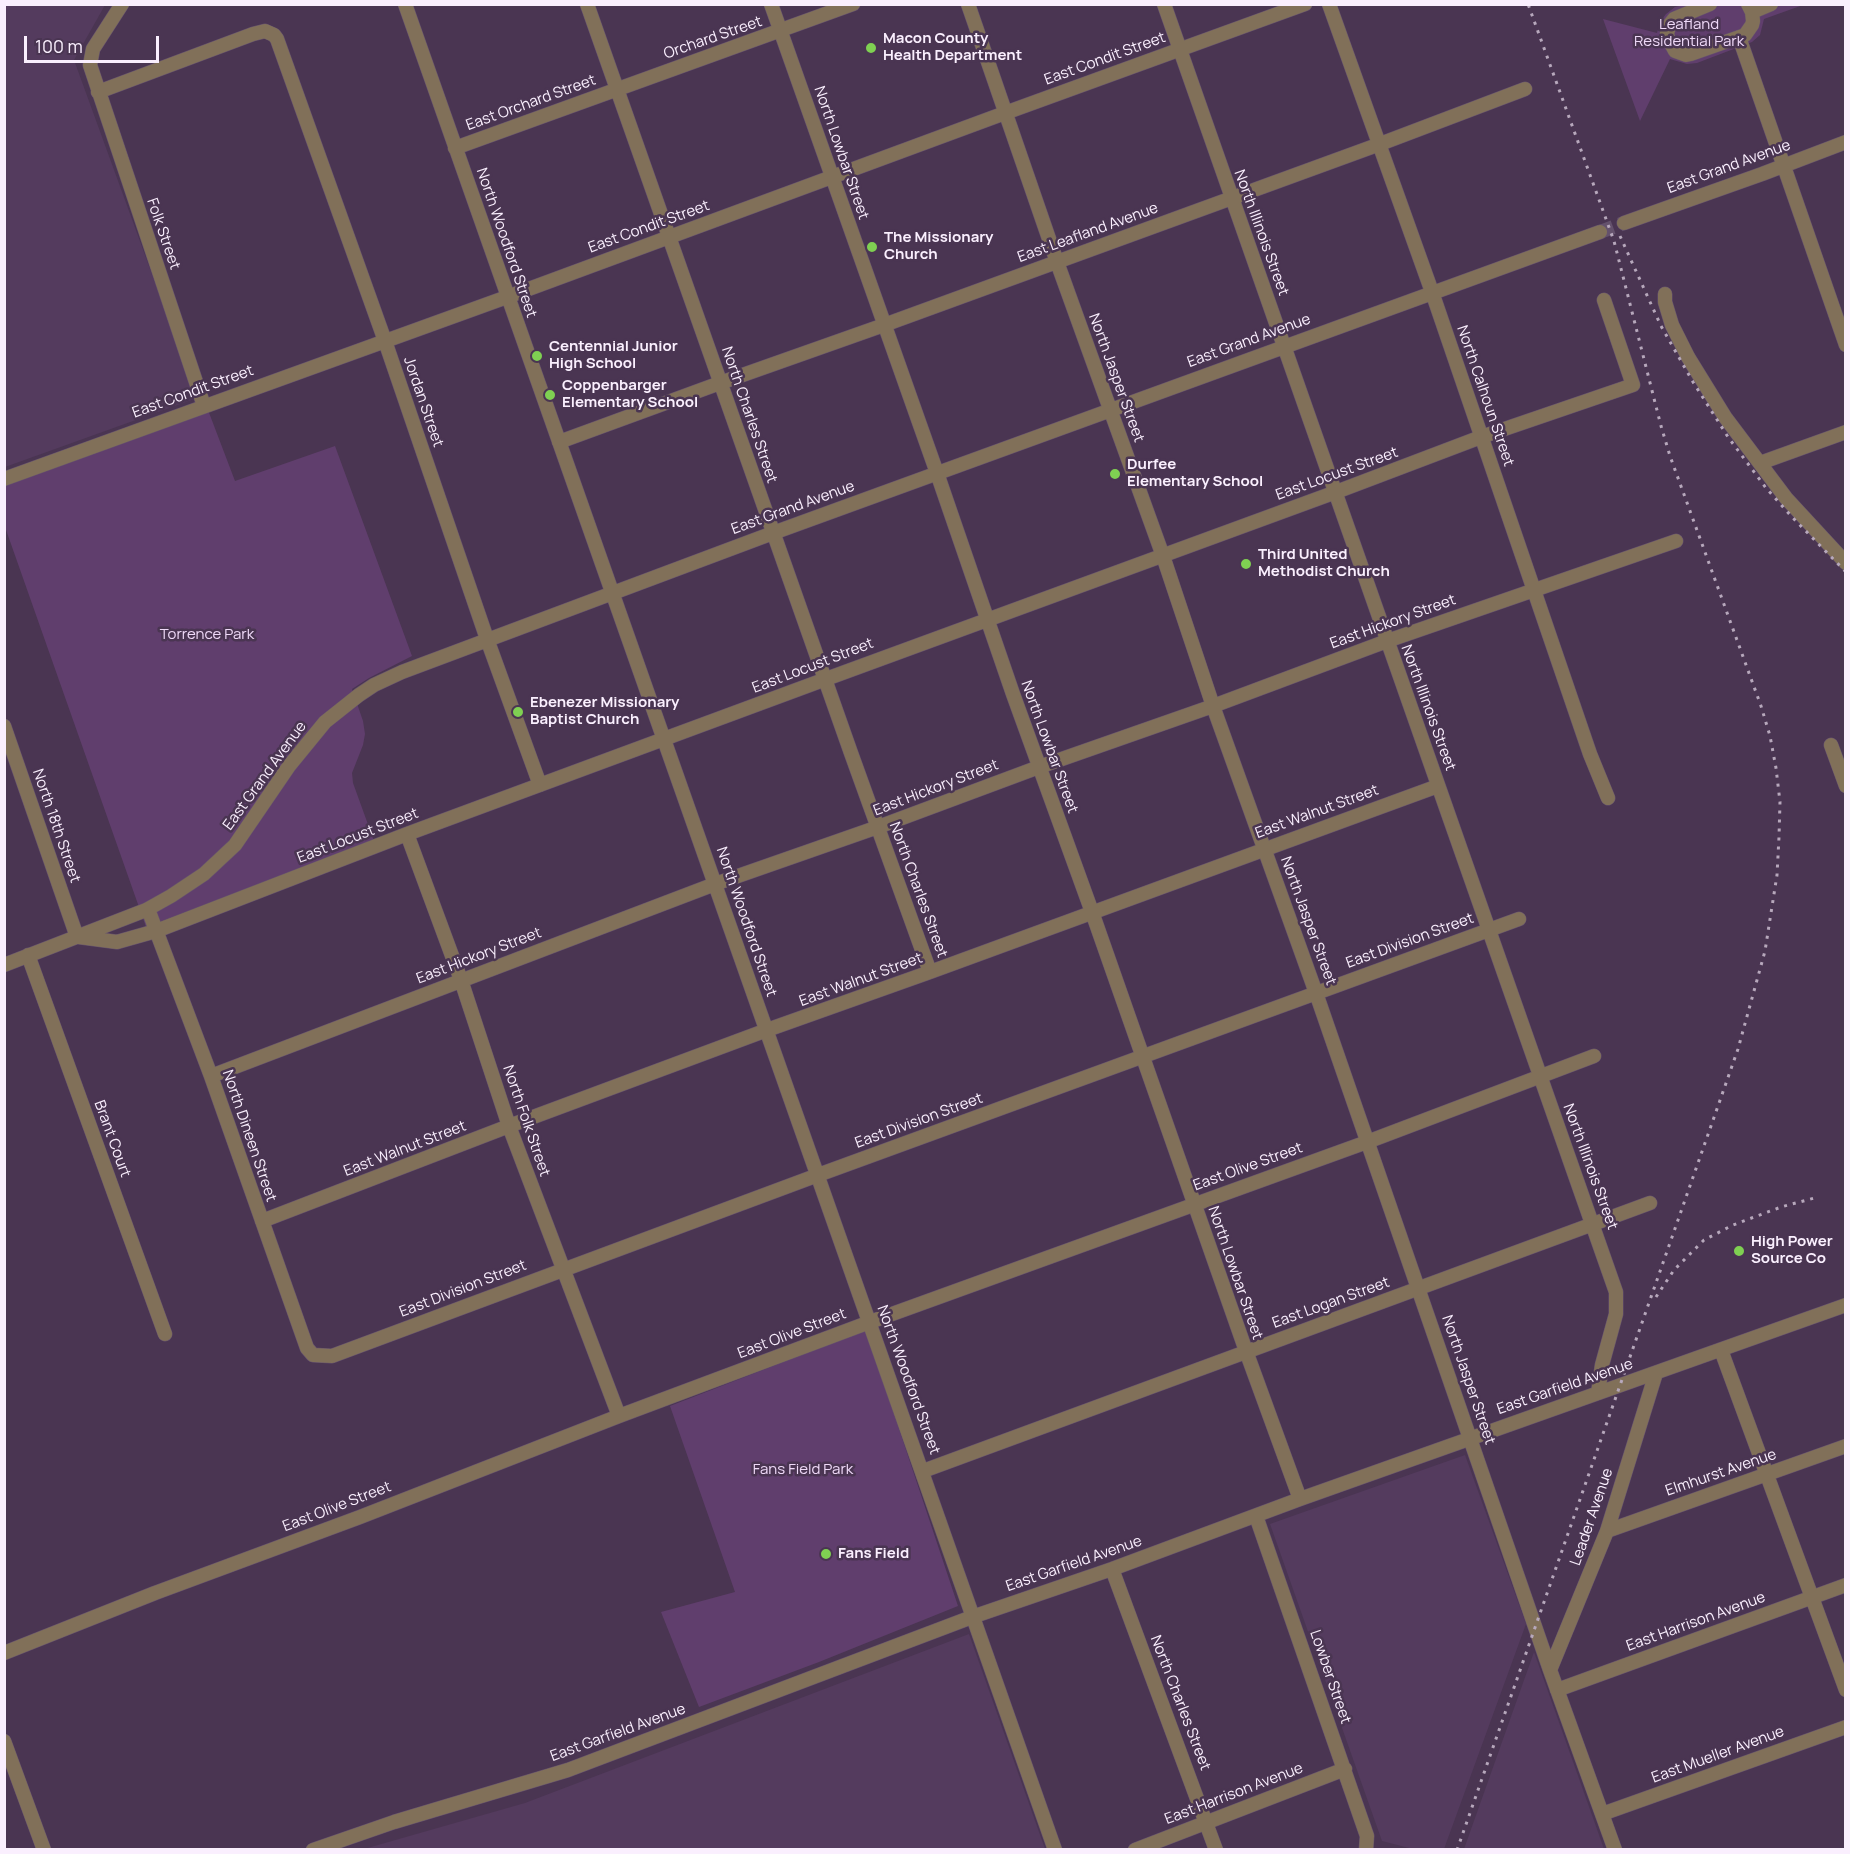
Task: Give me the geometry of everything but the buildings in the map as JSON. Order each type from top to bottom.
[{"type":"street","name":"Folk Street","points":[[122,4],[93,49],[90,65],[204,406]]},
{"type":"street","name":"North Woodford Street","points":[[405,4],[1055,1850]]},
{"type":"street","name":"North Charles Street","points":[[587,4],[930,972]]},
{"type":"street","name":"North Lowbar Street","points":[[771,4],[1245,1351],[1300,1500]]},
{"type":"street","name":"Orchard Street","points":[[618,89],[854,4]]},
{"type":"street","name":"North Jasper Street","points":[[968,4],[1057,262],[1163,556],[1213,706],[1316,993],[1557,1690],[1615,1850]]},
{"type":"street","name":"North Illinois Street","points":[[1164,4],[1616,1292],[1616,1314],[1602,1365],[1598,1393]]},
{"type":"street","name":"East Condit Street","points":[[4,479],[1305,4]]},
{"type":"street","name":"North Calhoun Street","points":[[1329,4],[1432,292],[1590,753],[1608,798]]},
{"type":"street","points":[[1710,4],[1674,19],[1670,24],[1667,33],[1671,46],[1680,53],[1686,55],[1745,35],[1752,25],[1750,8],[1771,4]]},
{"type":"street","name":"Jordan Street","points":[[98,92],[253,34],[265,31],[274,35],[280,45],[385,340],[487,639],[540,785]]},
{"type":"street","points":[[1738,37],[1845,345]]},
{"type":"street","name":"East Orchard Street","points":[[455,148],[618,89]]},
{"type":"street","name":"East Leafland Avenue","points":[[560,442],[1380,144],[1525,89]]},
{"type":"street","name":"East Grand Avenue","points":[[1624,223],[1845,142]]},
{"type":"street","name":"East Grand Avenue","points":[[77,937],[148,909],[204,874],[235,845],[289,766],[325,722],[374,685],[402,672],[773,532],[1600,232]]},
{"type":"street","points":[[1665,294],[1672,325],[1688,357],[1725,417],[1794,507],[1845,563]]},
{"type":"street","name":"East Locust Street","points":[[4,965],[77,937],[117,942],[156,931],[407,834],[987,619],[1481,437],[1634,385],[1604,300]]},
{"type":"street","points":[[1760,463],[1845,432]]},
{"type":"street","name":"East Hickory Street","points":[[211,1076],[715,884],[1213,706],[1387,641],[1676,541]]},
{"type":"street","name":"North 18th Street","points":[[4,726],[77,937]]},
{"type":"street","points":[[1831,745],[1845,786]]},
{"type":"street","name":"East Walnut Street","points":[[262,1221],[766,1030],[1438,786]]},
{"type":"street","name":"North Folk Street","points":[[407,834],[461,980],[510,1126],[619,1416]]},
{"type":"street","name":"North Dineen Street","points":[[148,909],[211,1076],[307,1348],[313,1355],[332,1356]]},
{"type":"street","name":"East Division Street","points":[[332,1356],[818,1175],[1519,919]]},
{"type":"street","name":"Brant Court","points":[[28,955],[165,1334]]},
{"type":"street","name":"East Olive Street","points":[[4,1653],[619,1416],[870,1322],[1367,1142],[1594,1056]]},
{"type":"street","name":"East Logan Street","points":[[922,1471],[1650,1203]]},
{"type":"street","name":"East Garfield Avenue","points":[[313,1850],[394,1822],[568,1770],[972,1617],[1112,1569],[1845,1305]]},
{"type":"street","points":[[1721,1350],[1845,1690]]},
{"type":"street","name":"Leader Avenue","points":[[1550,1670],[1607,1531],[1656,1373]]},
{"type":"street","name":"Elmhurst Avenue","points":[[1607,1531],[1845,1446]]},
{"type":"street","name":"Lowber Street","points":[[1256,1516],[1367,1836],[1366,1850]]},
{"type":"street","name":"North Charles Street","points":[[1112,1569],[1216,1850]]},
{"type":"street","name":"East Harrison Avenue","points":[[1557,1690],[1845,1585]]},
{"type":"street","name":"East Mueller Avenue","points":[[1602,1814],[1845,1727]]},
{"type":"street","points":[[4,1741],[44,1850]]},
{"type":"street","name":"East Harrison Avenue","points":[[1135,1850],[1344,1769]]},
{"type":"shaded area","points":[[5,5],[105,5],[74,60],[197,398],[5,467]]},
{"type":"shaded area","points":[[1465,1455],[1526,1624],[1444,1849],[1413,1849],[1382,1841],[1270,1524]]},
{"type":"shaded area","points":[[969,1634],[1045,1849],[364,1849],[525,1803]]},
{"type":"shaded area","points":[[1534,1652],[1604,1849],[1464,1849]]},
{"type":"green space","name":"Leafland Residential Park","points":[[1683,5],[1803,5],[1764,19],[1760,35],[1752,42],[1697,63],[1687,64],[1670,59],[1640,121],[1603,19],[1657,33],[1660,22],[1666,14],[1675,7]]},
{"type":"green space","name":"Torrence Park","points":[[208,410],[235,481],[335,446],[412,656],[352,689],[365,734],[352,773],[353,783],[374,841],[146,927],[5,527],[4,483]]},
{"type":"green space","name":"Fans Field Park","points":[[866,1330],[958,1606],[699,1707],[661,1612],[735,1592],[670,1406]]},
{"type":"tunnel","points":[[1600,232],[1624,223]]},
{"type":"railway","points":[[1457,1850],[1738,1049],[1765,951],[1777,875],[1779,837],[1780,802],[1776,768],[1761,706],[1670,456],[1614,241],[1528,4]]},
{"type":"railway","points":[[1620,236],[1661,326],[1728,437],[1766,488],[1846,572]]},
{"type":"railway","points":[[1656,1297],[1674,1270],[1704,1240],[1733,1225],[1781,1207],[1818,1197]]},
{"type":"place","name":"Macon County Health Department","points":[[871,48]]},
{"type":"place","name":"The Missionary Church","points":[[872,247]]},
{"type":"place","name":"Centennial Junior High School","points":[[537,356]]},
{"type":"place","name":"Coppenbarger Elementary School","points":[[550,395]]},
{"type":"place","name":"Durfee Elementary School","points":[[1115,474]]},
{"type":"place","name":"Third United Methodist Church","points":[[1246,564]]},
{"type":"place","name":"Ebenezer Missionary Baptist Church","points":[[518,712]]},
{"type":"place","name":"High Power Source Co","points":[[1739,1251]]},
{"type":"place","name":"Fans Field","points":[[826,1554]]}]
